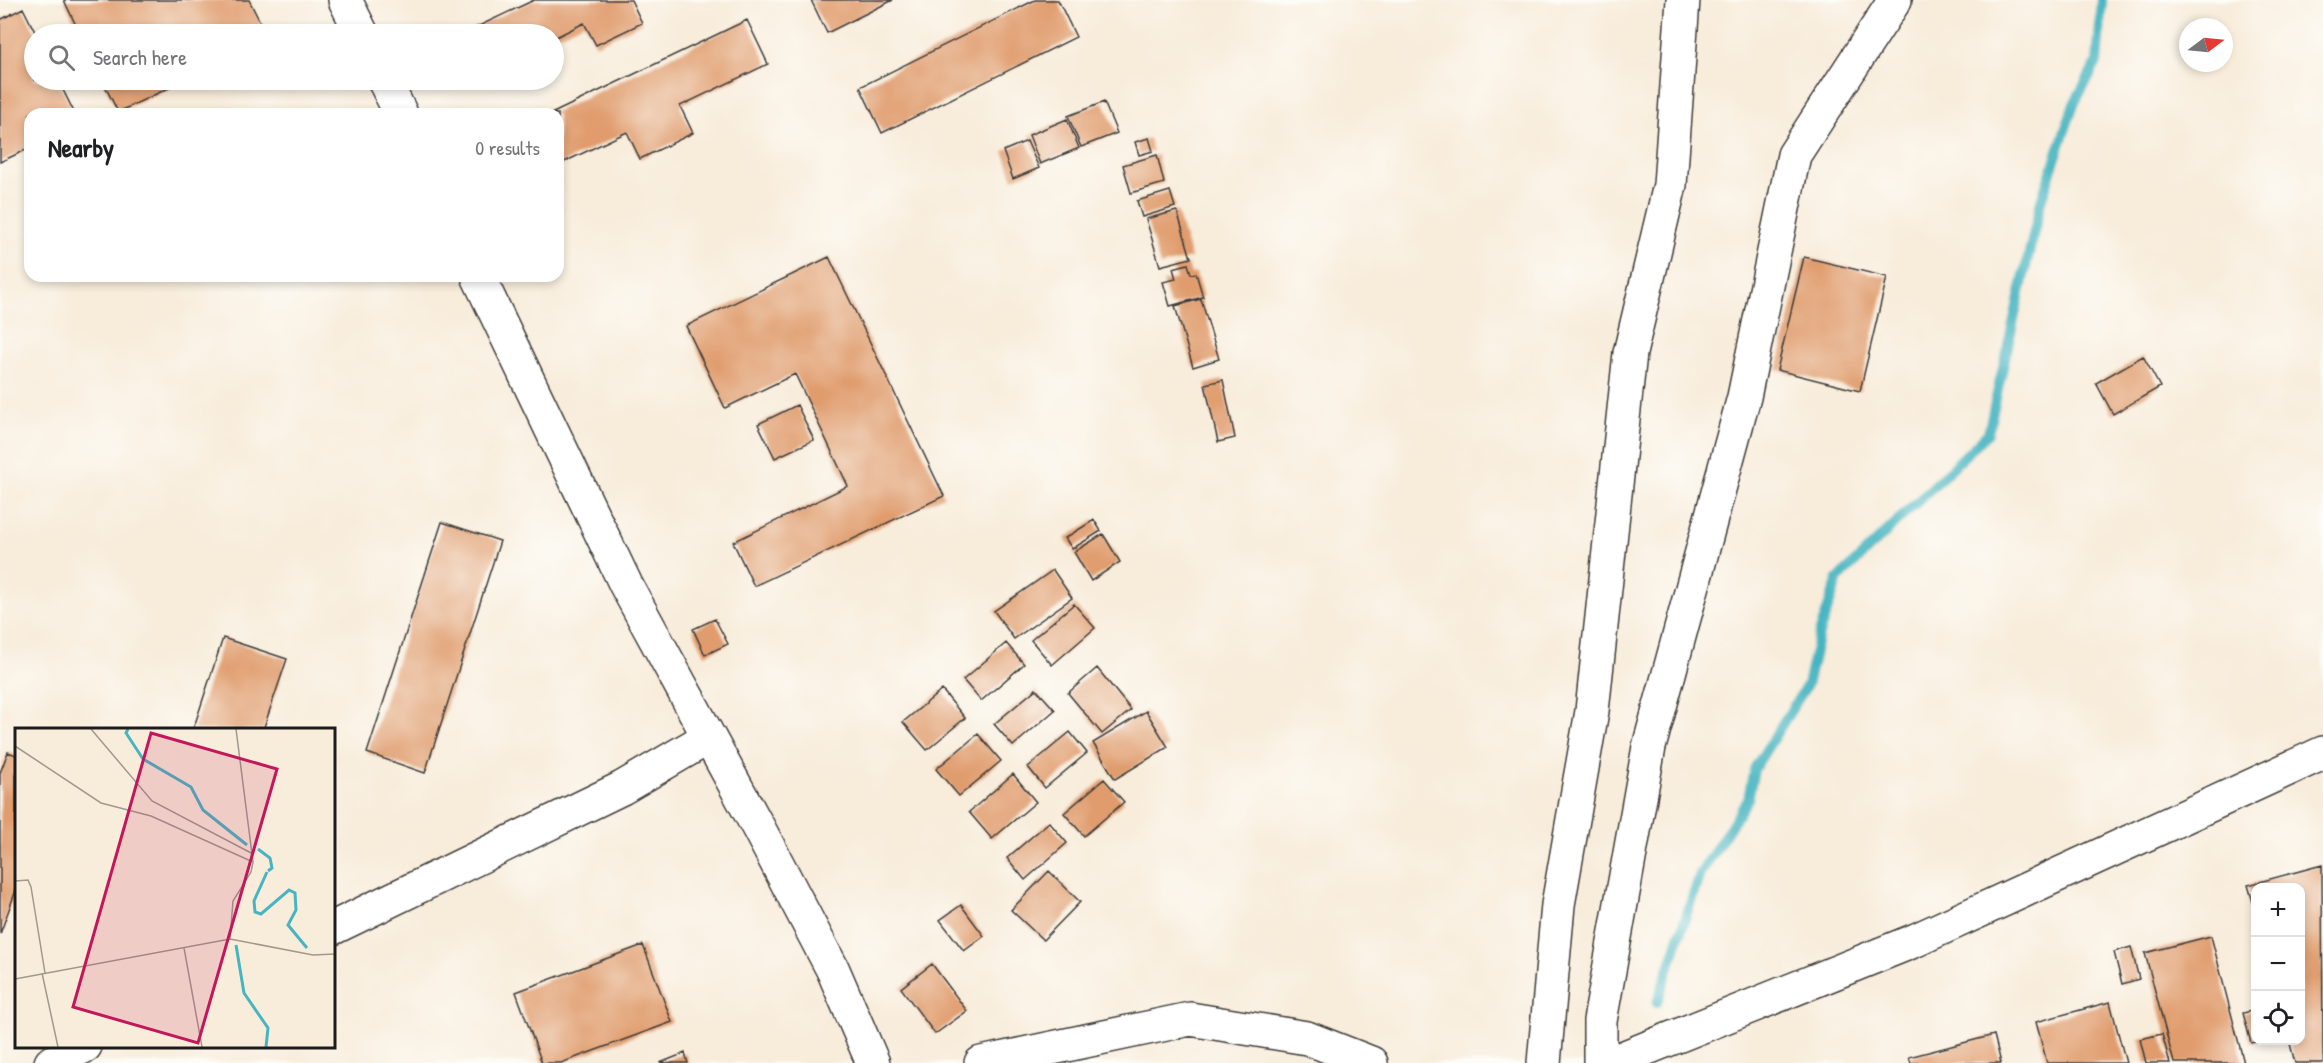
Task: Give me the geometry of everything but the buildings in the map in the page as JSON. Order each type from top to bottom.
[{"type":"street","points":[[345,0],[357,24]]},
{"type":"street","points":[[1544,1063],[1558,905],[1592,711],[1630,353],[1670,185],[1683,0]]},
{"type":"street","points":[[1600,1063],[1600,1021],[1649,747],[1744,397],[1794,155],[1895,0]]},
{"type":"street","points":[[389,90],[398,108]]},
{"type":"street","points":[[481,282],[626,585],[832,970],[873,1063]]},
{"type":"street","points":[[334,928],[622,788],[709,737]]},
{"type":"street","points":[[1610,1063],[1916,940],[2323,753]]},
{"type":"street","points":[[981,1063],[1190,1019],[1307,1038],[1371,1063]]},
{"type":"street","points":[[51,1063],[82,1048]]},
{"type":"waterway","points":[[1657,1003],[1700,874],[1748,799],[1754,769],[1807,685],[1819,634],[1838,579],[1988,433],[2041,201],[2074,104],[2097,62],[2102,0]]}]
